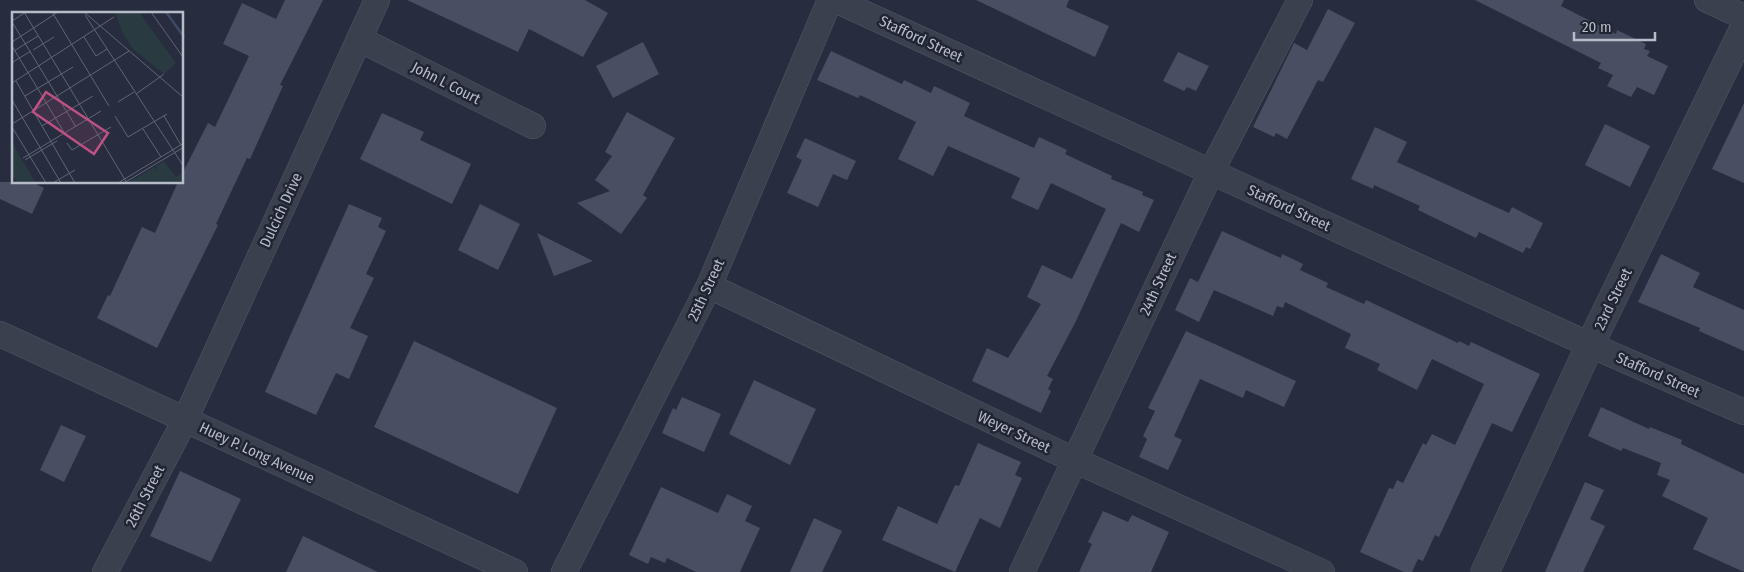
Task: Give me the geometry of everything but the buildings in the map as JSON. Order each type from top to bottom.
[{"type":"street","name":"Dulcich Drive","points":[[184,420],[377,0]]},
{"type":"street","name":"25th Street","points":[[564,572],[709,286],[830,0]]},
{"type":"street","name":"Stafford Street","points":[[835,0],[1590,345],[1744,412]]},
{"type":"street","name":"24th Street","points":[[1022,572],[1211,172],[1300,0]]},
{"type":"street","points":[[1706,0],[1744,17]]},
{"type":"street","name":"23rd Street","points":[[1485,572],[1590,345],[1744,28]]},
{"type":"street","name":"John L Court","points":[[359,39],[533,126]]},
{"type":"street","name":"Weyer Street","points":[[709,286],[1074,460],[1322,572]]},
{"type":"street","name":"Huey P. Long Avenue","points":[[0,334],[515,572]]},
{"type":"street","name":"26th Street","points":[[105,572],[184,420]]}]
